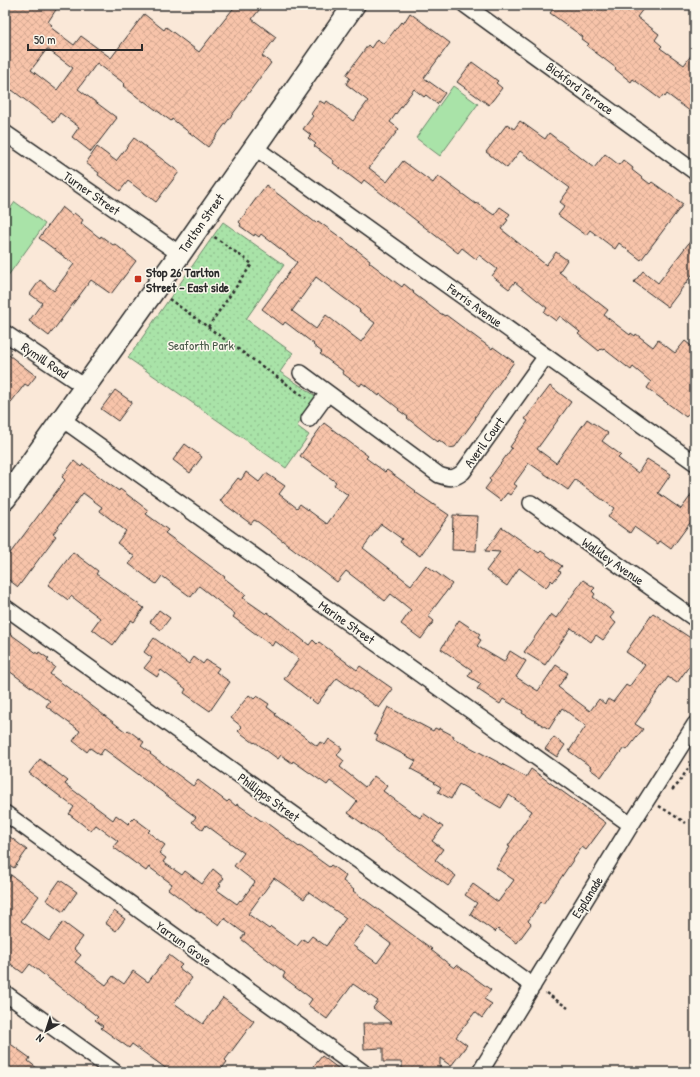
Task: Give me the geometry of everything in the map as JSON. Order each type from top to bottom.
[{"type":"street","name":"Tarlton Street","points":[[5,499],[180,254],[354,5]]},
{"type":"street","name":"Bickford Terrace","points":[[465,5],[695,172]]},
{"type":"street","name":"Turner Street","points":[[5,133],[180,254]]},
{"type":"street","name":"Ferris Avenue","points":[[254,147],[695,463]]},
{"type":"street","name":"Rymill Road","points":[[5,333],[85,387]]},
{"type":"street","name":"Averil Court","points":[[301,373],[439,475],[449,479],[456,478],[463,472],[546,356]]},
{"type":"street","points":[[309,419],[328,393]]},
{"type":"street","name":"Marine Street","points":[[62,419],[631,825]]},
{"type":"street","name":"Walkley Avenue","points":[[531,503],[695,619]]},
{"type":"street","name":"Phillipps Street","points":[[5,608],[539,989]]},
{"type":"street","name":"Esplanade","points":[[480,1072],[539,989],[631,825],[695,724]]},
{"type":"street","name":"Yarrum Grove","points":[[5,814],[363,1072]]},
{"type":"street","points":[[5,993],[115,1072]]},
{"type":"path","points":[[199,226],[252,264],[208,327]]},
{"type":"path","points":[[155,289],[318,406]]},
{"type":"path","points":[[661,807],[686,823]]},
{"type":"path","points":[[539,989],[568,1008]]},
{"type":"green space","points":[[453,86],[478,104],[440,156],[416,138]]},
{"type":"green space","points":[[15,202],[45,224],[5,280],[5,216]]},
{"type":"green space","name":"Seaforth Park","points":[[223,222],[284,265],[246,319],[293,353],[280,372],[317,397],[297,426],[309,435],[286,468],[128,358]]},
{"type":"building","points":[[5,5],[59,5],[48,22],[52,25],[50,27],[74,45],[81,36],[111,58],[144,14],[164,30],[166,27],[199,52],[236,5],[263,5],[252,19],[276,37],[262,56],[271,63],[208,147],[172,119],[171,121],[144,102],[123,86],[125,84],[97,63],[78,89],[117,118],[91,152],[72,137],[79,127],[60,113],[54,122],[12,90],[5,99]],"holes":[[[47,49],[73,68],[57,90],[31,70]]]},
{"type":"building","points":[[556,5],[646,5],[637,17],[659,34],[655,40],[662,46],[660,48],[684,65],[695,50],[695,115],[667,94],[665,97],[663,95],[660,99],[633,79],[631,82],[615,69],[616,68],[587,46],[589,44],[582,39],[583,37],[550,13]]},
{"type":"building","points":[[410,13],[450,43],[424,78],[445,93],[437,104],[426,95],[424,97],[414,89],[390,122],[399,129],[369,168],[387,182],[403,161],[433,183],[438,176],[476,204],[477,203],[494,215],[500,207],[510,214],[506,219],[508,220],[501,229],[546,265],[556,252],[567,260],[559,272],[608,310],[604,315],[630,335],[631,333],[635,336],[636,334],[653,347],[658,340],[675,353],[685,341],[695,349],[695,405],[686,417],[647,388],[651,382],[633,367],[631,370],[604,349],[599,351],[578,334],[580,332],[560,316],[556,321],[544,312],[547,308],[515,282],[509,289],[492,276],[497,269],[479,255],[476,259],[462,248],[458,253],[364,180],[361,184],[333,163],[334,161],[314,146],[316,144],[308,138],[311,135],[303,129],[313,116],[311,114],[320,101],[325,104],[327,101],[353,121],[368,101],[346,84],[350,78],[346,75],[368,45],[371,48],[377,39],[384,44],[401,22],[403,24]]},
{"type":"building","points":[[472,62],[498,81],[496,83],[502,88],[489,105],[457,82]]},
{"type":"building","points":[[520,121],[545,139],[549,133],[594,168],[605,154],[619,165],[623,160],[633,168],[632,170],[650,184],[652,182],[683,204],[641,260],[619,243],[615,249],[590,230],[586,235],[558,215],[565,206],[560,202],[570,188],[520,151],[507,168],[486,152],[507,124],[514,129]]},
{"type":"building","points":[[134,138],[179,172],[156,202],[128,181],[120,191],[98,175],[99,173],[86,163],[97,147],[116,161]]},
{"type":"building","points":[[266,185],[316,223],[318,221],[344,240],[370,260],[369,262],[402,287],[404,284],[414,292],[413,293],[438,312],[445,316],[446,315],[492,349],[493,347],[514,362],[455,447],[449,448],[439,440],[438,442],[407,418],[408,417],[380,394],[379,396],[362,383],[360,386],[342,373],[343,371],[320,354],[322,352],[313,345],[314,344],[285,322],[283,325],[262,309],[297,262],[261,234],[259,237],[255,234],[254,236],[240,226],[241,224],[239,222]],"holes":[[[316,277],[360,310],[359,311],[375,323],[361,342],[326,315],[316,329],[292,311]]]},
{"type":"building","points":[[62,207],[72,215],[74,213],[83,220],[81,223],[100,238],[101,236],[113,245],[115,244],[136,261],[111,294],[91,280],[49,336],[29,321],[42,303],[30,294],[40,280],[54,291],[74,264],[39,238]]},
{"type":"building","points":[[695,235],[695,271],[668,307],[634,282],[643,271],[658,283]]},
{"type":"building","points":[[5,352],[36,376],[28,386],[25,384],[5,410]]},
{"type":"building","points":[[550,386],[571,402],[537,449],[556,463],[587,419],[608,433],[602,441],[621,455],[618,458],[638,473],[647,459],[671,474],[658,493],[681,509],[695,490],[695,516],[671,549],[660,541],[658,544],[634,527],[630,533],[608,517],[614,508],[575,480],[568,490],[529,463],[514,484],[517,486],[510,495],[507,493],[501,501],[485,489],[491,481],[489,479],[512,448],[510,447],[528,421],[525,419]]},
{"type":"building","points":[[115,390],[132,402],[118,421],[101,409]]},
{"type":"building","points":[[324,423],[368,456],[366,458],[385,472],[387,470],[416,491],[415,492],[449,515],[420,556],[400,542],[402,539],[381,524],[363,548],[411,585],[426,565],[452,584],[428,616],[434,621],[421,639],[401,624],[411,610],[391,594],[385,601],[346,571],[337,582],[258,522],[254,520],[251,524],[220,501],[238,478],[241,480],[246,472],[259,482],[266,473],[285,486],[279,494],[297,508],[300,504],[327,524],[348,495],[334,485],[336,482],[300,456]]},
{"type":"building","points":[[185,444],[202,457],[190,473],[173,460]]},
{"type":"building","points":[[74,461],[81,467],[83,464],[106,482],[119,491],[120,489],[149,511],[146,514],[168,530],[165,533],[225,577],[224,578],[246,595],[243,598],[266,614],[267,612],[309,645],[313,640],[317,644],[319,642],[357,670],[360,666],[393,689],[379,708],[337,678],[317,704],[284,679],[299,659],[275,641],[272,646],[233,617],[235,614],[199,586],[191,597],[162,576],[156,584],[129,564],[135,557],[117,543],[126,531],[100,511],[102,507],[83,493],[53,534],[56,536],[18,587],[5,577],[5,560],[65,480],[62,477]]},
{"type":"building","points":[[453,515],[478,516],[476,551],[452,550]]},
{"type":"building","points":[[502,527],[539,553],[541,551],[562,566],[558,571],[561,572],[553,582],[551,580],[546,588],[519,568],[507,586],[486,571],[500,552],[485,551]]},
{"type":"building","points":[[73,552],[98,571],[96,574],[144,608],[134,622],[131,620],[113,645],[92,629],[100,618],[71,596],[68,600],[48,585]]},
{"type":"building","points":[[583,580],[595,588],[592,591],[595,594],[593,597],[614,613],[610,618],[616,623],[603,640],[596,635],[591,642],[571,628],[545,665],[524,652],[551,614],[556,618]]},
{"type":"building","points":[[159,610],[170,618],[161,630],[150,622]]},
{"type":"building","points":[[653,613],[695,641],[695,658],[677,683],[668,677],[635,724],[643,729],[627,750],[624,748],[601,777],[590,769],[591,767],[569,751],[586,726],[562,708],[549,729],[522,713],[523,711],[503,699],[500,704],[477,689],[481,684],[468,676],[472,670],[441,649],[459,620],[480,634],[478,638],[481,640],[477,646],[504,662],[510,651],[526,661],[516,677],[538,691],[556,665],[568,673],[558,687],[590,711],[599,699],[605,704],[608,699],[613,702],[626,685],[629,687],[645,665],[626,652]]},
{"type":"building","points":[[5,630],[38,654],[39,652],[49,659],[47,661],[55,667],[50,674],[126,732],[128,730],[144,742],[141,746],[193,786],[198,780],[227,802],[229,800],[236,806],[237,804],[263,822],[264,821],[329,867],[331,865],[346,876],[343,881],[354,890],[353,891],[432,949],[431,950],[454,968],[457,965],[491,990],[484,999],[492,1004],[482,1018],[475,1012],[456,1037],[467,1045],[451,1066],[440,1058],[440,1072],[402,1072],[402,1062],[383,1062],[383,1048],[364,1049],[363,1023],[392,1023],[373,1008],[378,1001],[353,984],[327,1019],[308,1005],[312,999],[283,977],[285,973],[241,939],[245,934],[224,918],[219,925],[201,912],[200,913],[168,889],[172,884],[149,867],[146,871],[113,847],[118,841],[96,825],[91,831],[69,814],[74,807],[29,773],[40,759],[68,781],[65,784],[113,820],[116,815],[128,824],[134,818],[150,830],[148,832],[165,845],[159,853],[166,858],[163,862],[182,875],[185,871],[202,884],[213,869],[224,878],[219,884],[221,885],[217,890],[237,904],[255,882],[234,866],[244,853],[206,825],[203,830],[192,822],[196,817],[104,749],[100,755],[90,748],[87,752],[73,741],[80,731],[46,706],[50,701],[5,668]],"holes":[[[274,878],[304,899],[309,892],[346,918],[326,946],[312,936],[307,942],[303,939],[297,946],[271,927],[269,929],[248,914]],[[367,926],[391,944],[377,963],[352,945]]]},
{"type":"building","points":[[154,638],[189,664],[194,657],[203,664],[206,660],[219,668],[216,672],[230,682],[210,711],[184,693],[186,689],[161,670],[157,677],[144,668],[152,658],[144,652]]},
{"type":"building","points":[[249,695],[254,699],[257,696],[269,704],[267,707],[276,714],[275,715],[317,746],[320,742],[325,745],[329,739],[342,748],[337,755],[344,761],[340,767],[365,787],[374,776],[387,786],[383,791],[420,818],[423,813],[443,827],[432,841],[443,849],[435,860],[456,876],[448,886],[348,813],[357,801],[330,781],[327,785],[293,761],[292,763],[281,755],[278,759],[238,731],[242,727],[231,718]]},
{"type":"building","points":[[388,707],[433,731],[435,728],[439,730],[439,728],[454,736],[453,738],[526,777],[531,769],[606,823],[586,850],[582,847],[543,904],[541,902],[528,921],[531,924],[517,943],[498,929],[495,932],[470,914],[477,903],[465,895],[473,884],[498,902],[514,880],[496,868],[510,847],[508,846],[532,811],[509,795],[501,808],[459,784],[451,799],[438,792],[441,787],[434,783],[435,782],[411,769],[416,761],[376,740],[378,736],[374,734]]},
{"type":"building","points":[[554,737],[565,745],[557,757],[545,749]]},
{"type":"building","points":[[5,833],[27,850],[14,868],[5,862]]},
{"type":"building","points":[[11,875],[39,896],[21,921],[49,941],[63,922],[83,937],[74,949],[81,955],[75,962],[106,985],[113,976],[124,984],[133,971],[148,982],[169,955],[182,965],[179,968],[192,978],[174,1003],[203,1024],[223,998],[254,1021],[225,1060],[227,1062],[219,1072],[171,1072],[132,1044],[129,1048],[101,1028],[103,1026],[95,1020],[98,1017],[30,964],[23,973],[5,960],[5,884]]},
{"type":"building","points":[[60,880],[77,892],[63,912],[46,900]]},
{"type":"building","points":[[114,911],[125,919],[116,931],[105,923]]},
{"type":"building","points":[[5,1040],[30,1058],[28,1061],[42,1072],[5,1072]]},
{"type":"building","points":[[322,1056],[343,1072],[322,1072],[314,1066]]},
{"type":"place","name":"Stop 26 Tarlton Street - East side","points":[[138,279]]}]
